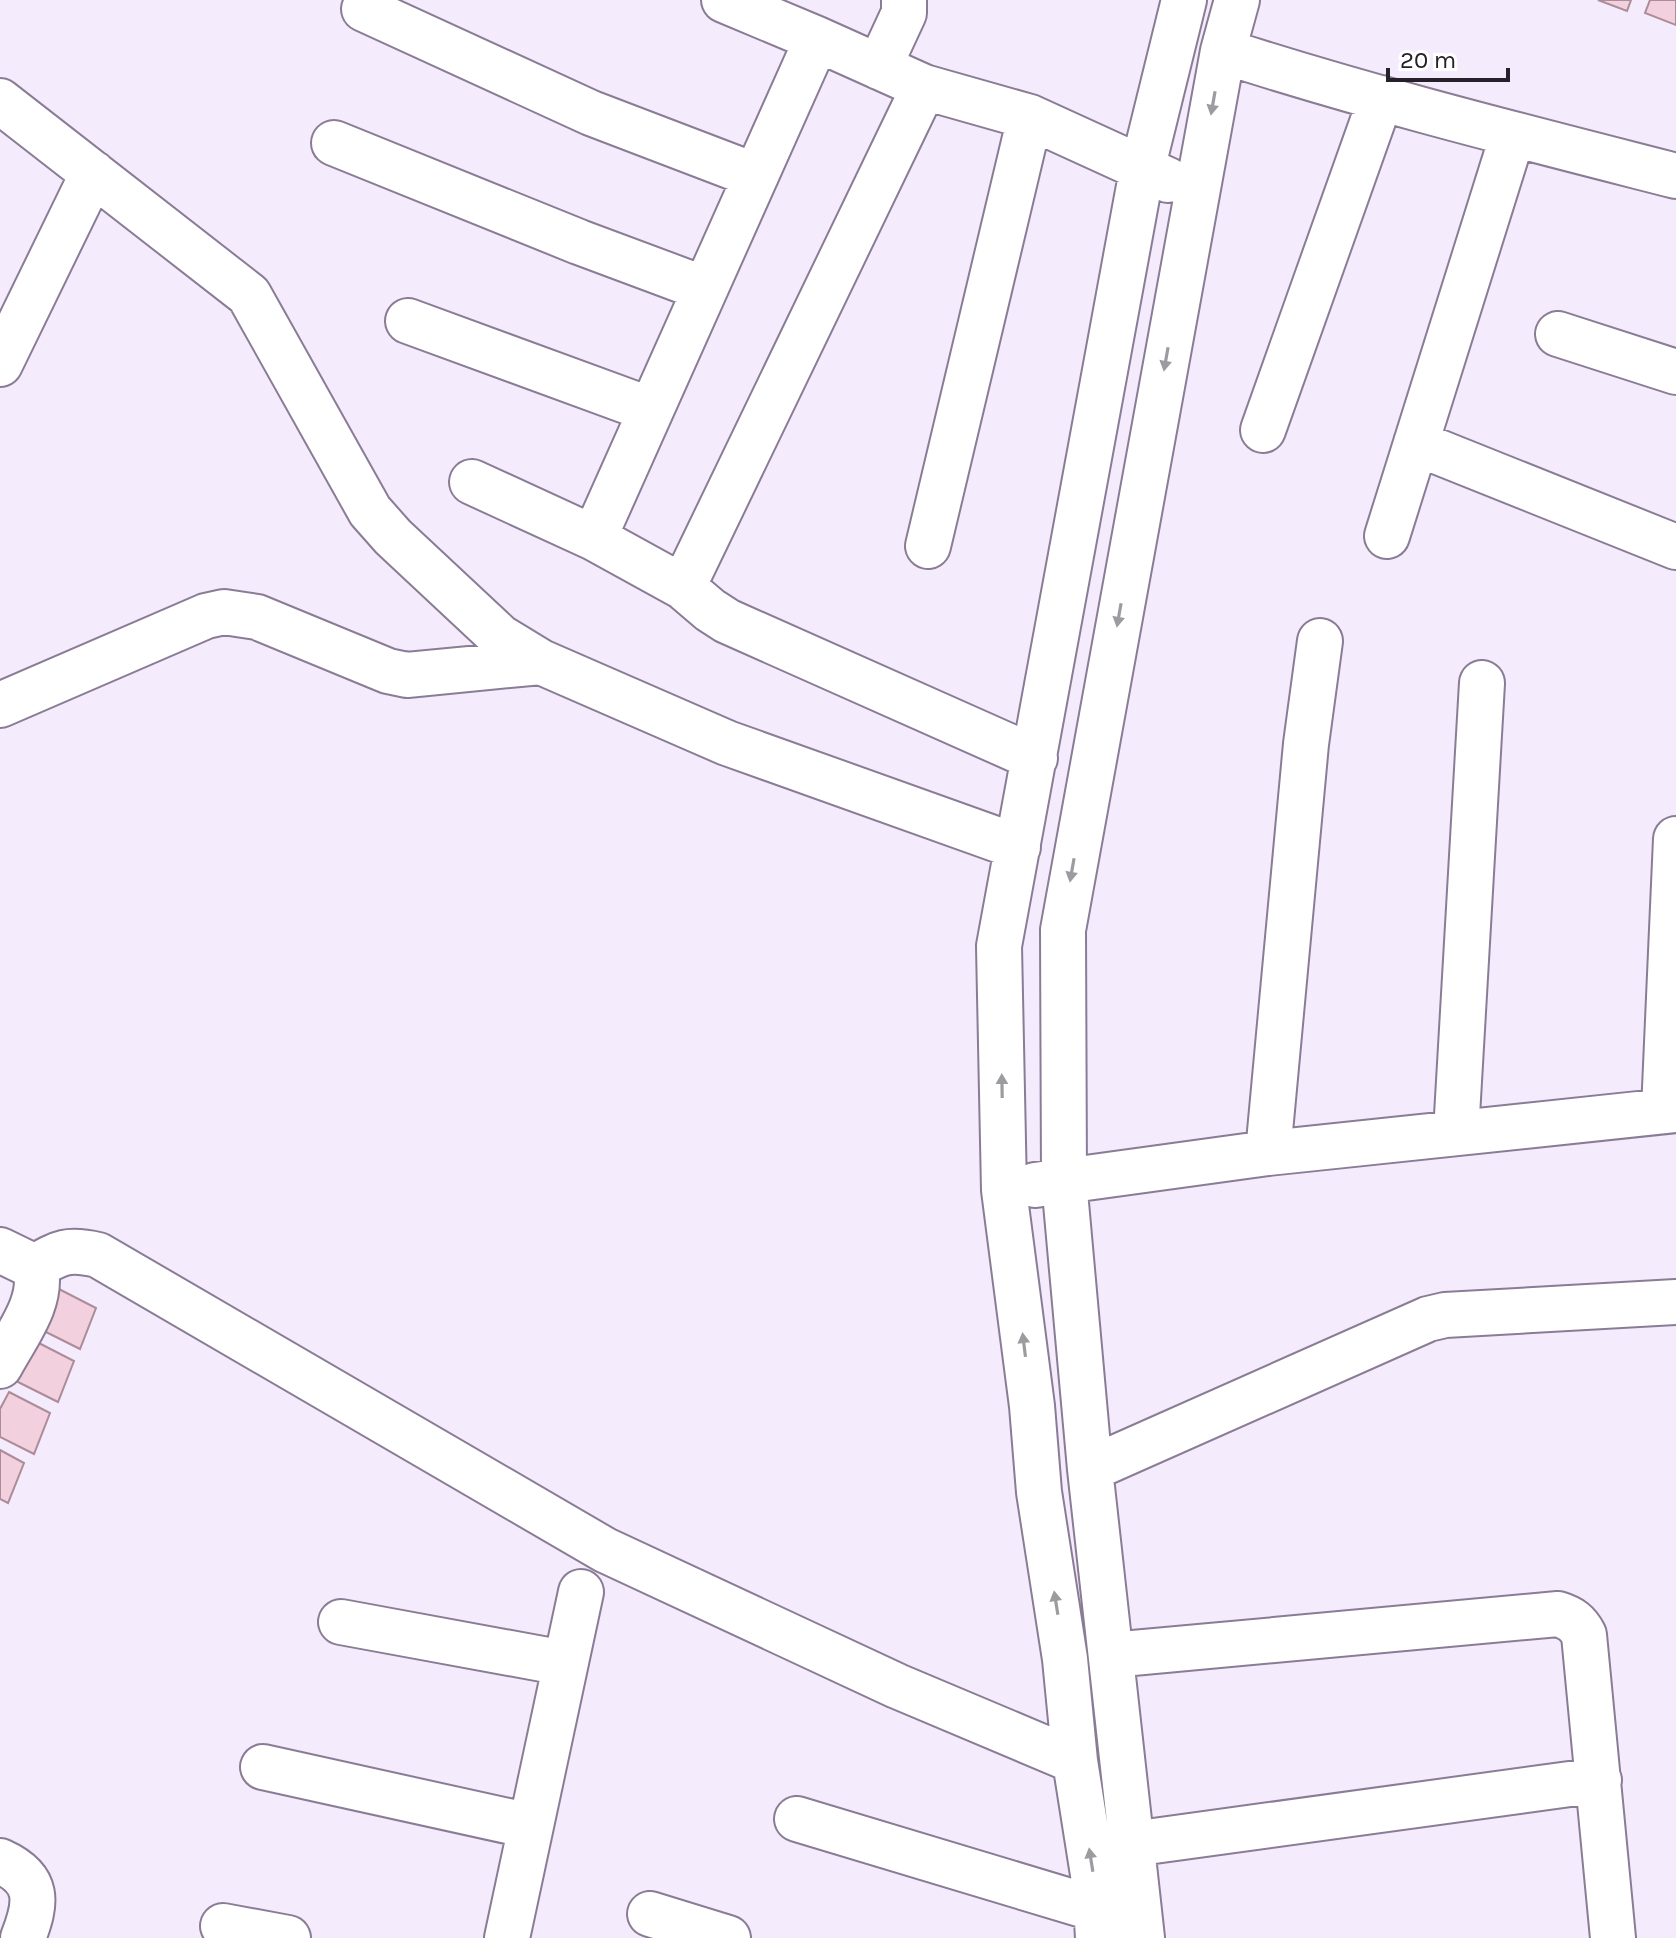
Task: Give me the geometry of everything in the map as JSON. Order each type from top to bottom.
[{"type":"street","points":[[724,0],[924,87],[1030,117],[1142,170],[1197,192]]},
{"type":"street","points":[[879,67],[904,13],[904,0]]},
{"type":"street","points":[[797,1819],[1097,1924],[1065,1659],[1039,1492],[1032,1406],[1004,1190],[999,946],[1142,170],[1184,0]]},
{"type":"street","points":[[1142,1938],[1090,1469],[1064,1181],[1063,930],[1223,51],[1237,0]]},
{"type":"street","points":[[364,9],[591,113],[756,176]]},
{"type":"street","points":[[594,538],[817,39]]},
{"type":"street","points":[[1223,51],[1381,98],[1676,176]]},
{"type":"street","points":[[683,587],[924,87]]},
{"type":"street","points":[[1263,430],[1381,98]]},
{"type":"street","points":[[0,101],[249,295],[370,511],[393,537],[500,637],[541,662],[737,747],[1018,847]]},
{"type":"street","points":[[928,546],[1030,117]]},
{"type":"street","points":[[1387,536],[1513,134]]},
{"type":"street","points":[[334,143],[579,242],[705,289]]},
{"type":"street","points":[[0,364],[93,173]]},
{"type":"street","points":[[408,321],[651,410]]},
{"type":"street","points":[[1558,334],[1676,372]]},
{"type":"street","points":[[1416,443],[1676,547]]},
{"type":"street","points":[[472,482],[594,538],[683,587],[727,621],[1035,758]]},
{"type":"street","points":[[0,705],[206,616],[224,612],[257,617],[388,671],[407,675],[541,662]]},
{"type":"street","points":[[1268,1153],[1306,744],[1320,641]]},
{"type":"street","points":[[1055,649],[1111,661]]},
{"type":"street","points":[[1456,1133],[1482,683]]},
{"type":"street","points":[[1004,1190],[1268,1153],[1670,1111],[1676,842]]},
{"type":"street","points":[[17,1259],[78,1251],[98,1255],[605,1550],[897,1686],[1075,1761]]},
{"type":"street","points":[[0,1366],[36,1297],[39,1281],[17,1259]]},
{"type":"street","points":[[1090,1469],[1428,1319],[1445,1315],[1676,1302]]},
{"type":"street","points":[[507,1938],[581,1592]]},
{"type":"street","points":[[1111,1655],[1558,1614],[1569,1617],[1584,1635],[1613,1938]]},
{"type":"street","points":[[341,1622],[564,1663]]},
{"type":"street","points":[[263,1767],[530,1826]]},
{"type":"street","points":[[1132,1844],[1599,1780]]},
{"type":"street","points":[[0,1861],[12,1866],[29,1883],[34,1896],[32,1915],[23,1938]]},
{"type":"street","points":[[650,1914],[728,1938]]},
{"type":"street","points":[[223,1926],[288,1938]]},
{"type":"building","points":[[1598,0],[1631,0],[1627,11]]},
{"type":"building","points":[[1650,0],[1676,0],[1676,25],[1645,13]]},
{"type":"building","points":[[55,1287],[96,1308],[80,1349],[34,1326]]},
{"type":"building","points":[[33,1340],[74,1361],[58,1402],[12,1379]]},
{"type":"building","points":[[9,1392],[50,1413],[34,1454],[0,1437],[0,1409]]},
{"type":"building","points":[[0,1450],[24,1463],[8,1503],[0,1499]]}]
